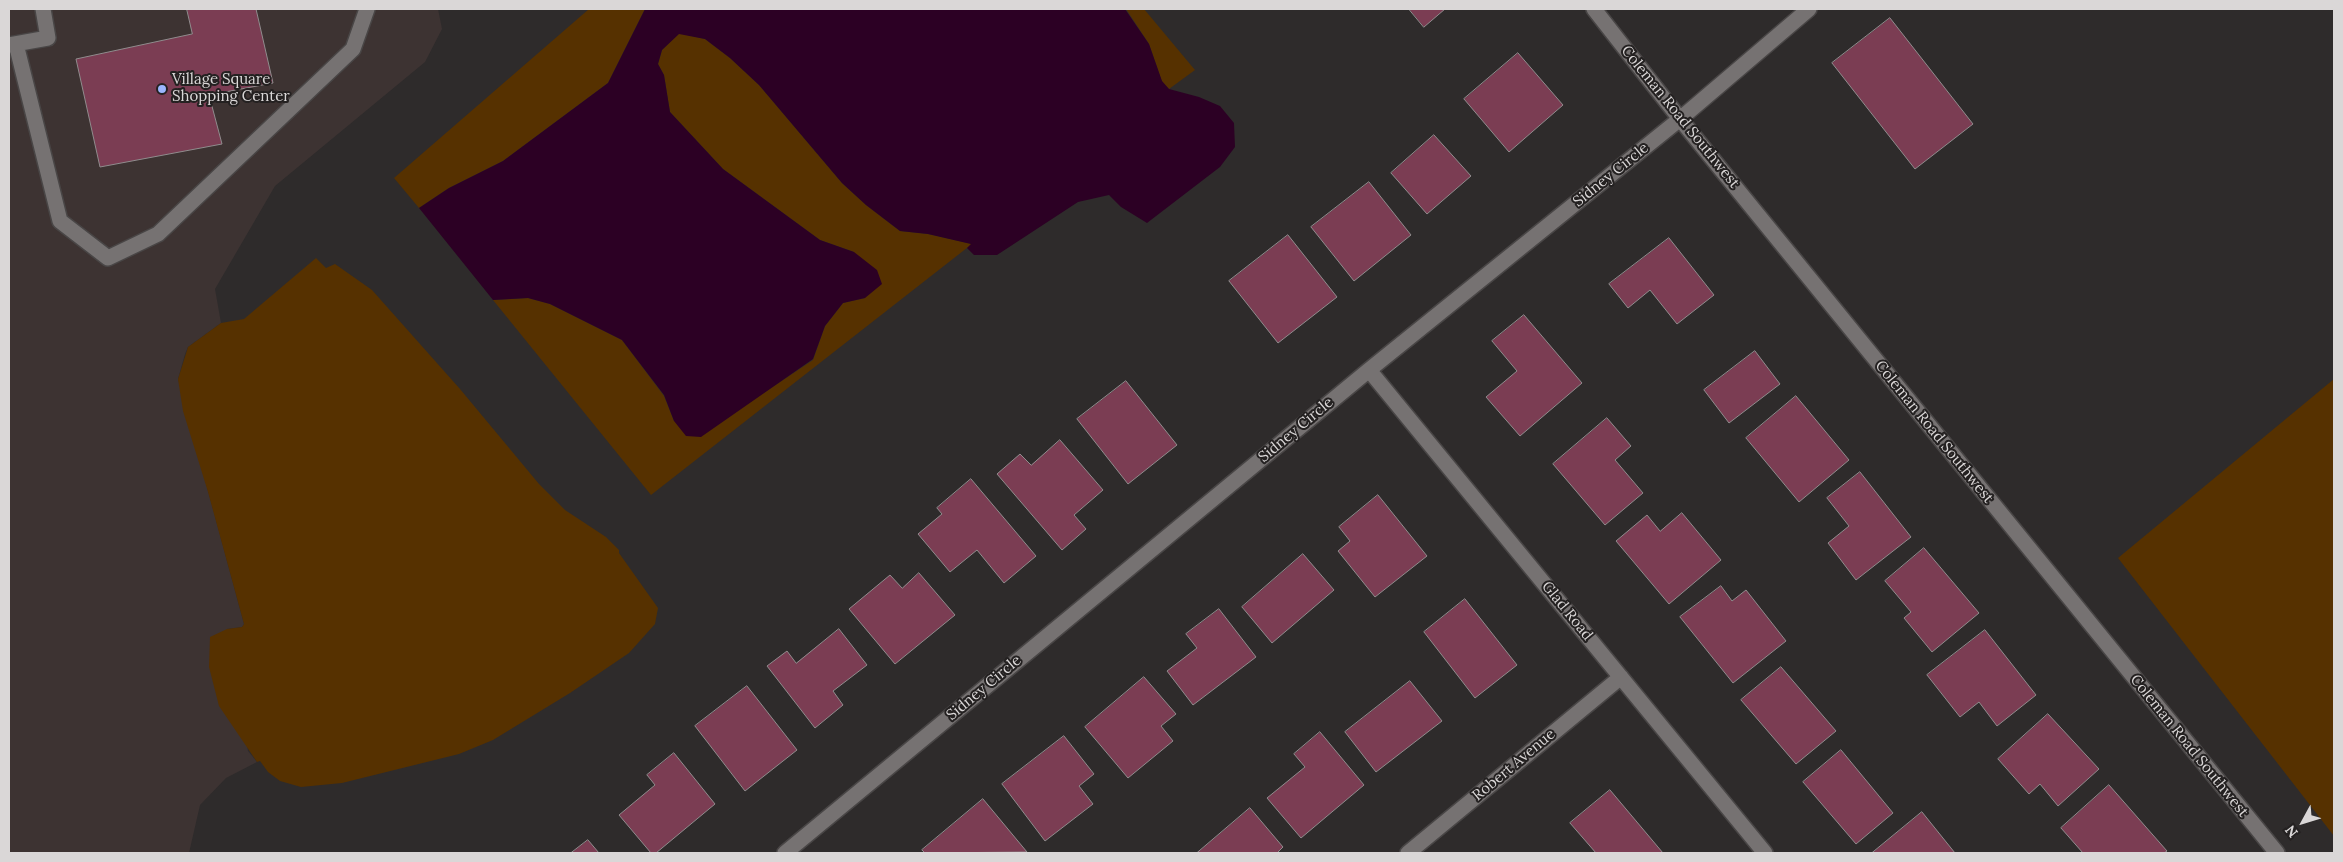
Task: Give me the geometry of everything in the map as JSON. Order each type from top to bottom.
[{"type":"street","points":[[43,9],[48,38],[13,44],[60,221],[108,258],[158,234],[353,49],[367,9]]},
{"type":"street","name":"Coleman Road Southwest","points":[[1594,9],[1680,119],[2276,853]]},
{"type":"street","name":"Sidney Circle","points":[[785,853],[1369,370],[1680,119],[1809,9]]},
{"type":"street","name":"Glad Road","points":[[1369,370],[1765,853]]},
{"type":"street","name":"Robert Avenue","points":[[1408,853],[1621,677]]},
{"type":"shaded area","points":[[9,9],[438,9],[442,29],[425,62],[275,186],[215,289],[221,323],[188,347],[185,354],[178,379],[244,624],[242,627],[227,629],[248,751],[257,762],[226,778],[200,805],[189,853],[9,853]]},
{"type":"shaded area","points":[[589,9],[645,9],[608,83],[503,161],[449,188],[419,208],[394,178]]},
{"type":"shaded area","points":[[645,9],[1125,9],[1149,44],[1162,81],[1169,89],[1199,97],[1220,106],[1234,123],[1235,147],[1220,167],[1147,223],[1121,207],[1109,195],[1078,202],[997,255],[974,255],[967,248],[971,244],[928,234],[900,231],[866,205],[842,183],[759,85],[730,58],[705,39],[679,34],[662,50],[658,64],[664,75],[670,112],[723,169],[820,240],[854,252],[877,270],[882,284],[865,298],[843,303],[825,326],[813,359],[701,437],[686,436],[674,421],[664,395],[622,340],[550,304],[528,298],[493,300],[419,208],[449,188],[503,161],[608,83]]},
{"type":"shaded area","points":[[1126,9],[1144,9],[1195,70],[1169,89],[1162,82],[1149,44]]},
{"type":"shaded area","points":[[679,33],[705,39],[730,58],[759,85],[842,183],[866,205],[900,231],[928,234],[972,244],[651,495],[493,300],[528,298],[550,304],[622,340],[664,396],[674,421],[750,402],[813,360],[825,326],[843,303],[865,298],[854,252],[820,240],[723,169],[670,112],[664,75],[658,64],[662,50]]},
{"type":"shaded area","points":[[316,258],[326,268],[335,264],[372,290],[460,389],[539,484],[565,510],[606,537],[619,550],[619,553],[658,608],[655,624],[629,653],[570,693],[493,740],[459,754],[342,783],[301,787],[280,781],[268,772],[260,761],[257,762],[219,706],[209,667],[210,637],[227,629],[242,627],[244,624],[208,492],[183,411],[178,379],[188,347],[221,323],[244,319]]},
{"type":"shaded area","points":[[2334,379],[2334,836],[2118,558]]},
{"type":"building","name":"Village Square Shopping Center","points":[[187,9],[256,9],[273,83],[209,95],[222,144],[100,167],[76,59],[192,34]]},
{"type":"building","points":[[1409,9],[1445,9],[1424,27]]},
{"type":"building","points":[[1890,18],[1973,124],[1915,169],[1832,63]]},
{"type":"building","points":[[1518,53],[1563,105],[1509,152],[1464,99]]},
{"type":"building","points":[[1434,135],[1471,176],[1427,214],[1391,173]]},
{"type":"building","points":[[1369,182],[1411,235],[1354,281],[1311,227]]},
{"type":"building","points":[[1288,235],[1337,297],[1278,343],[1229,281]]},
{"type":"building","points":[[1669,238],[1714,295],[1677,324],[1650,290],[1628,308],[1609,284]]},
{"type":"building","points":[[1524,315],[1582,383],[1520,436],[1486,397],[1517,371],[1492,341]]},
{"type":"building","points":[[1755,351],[1780,384],[1729,423],[1704,390]]},
{"type":"building","points":[[1126,381],[1177,445],[1128,484],[1077,419]]},
{"type":"building","points":[[1796,396],[1849,460],[1799,502],[1746,438]]},
{"type":"building","points":[[1607,418],[1631,446],[1615,460],[1643,493],[1605,525],[1553,464]]},
{"type":"building","points":[[1060,440],[1103,490],[1074,515],[1086,529],[1062,550],[997,474],[1020,454],[1031,465]]},
{"type":"building","points":[[1860,472],[1911,537],[1856,580],[1828,543],[1849,526],[1827,498]]},
{"type":"building","points":[[971,479],[1036,556],[1004,583],[977,550],[950,572],[918,534],[942,514],[937,508]]},
{"type":"building","points":[[1378,495],[1427,556],[1375,597],[1338,551],[1350,541],[1339,527]]},
{"type":"building","points":[[1682,513],[1721,560],[1669,604],[1616,541],[1647,515],[1660,531]]},
{"type":"building","points":[[1924,548],[1979,613],[1932,652],[1904,618],[1911,612],[1885,581]]},
{"type":"building","points":[[1303,554],[1334,590],[1272,643],[1242,607]]},
{"type":"building","points":[[919,573],[955,615],[895,664],[849,609],[890,575],[902,588]]},
{"type":"building","points":[[1721,586],[1732,601],[1746,590],[1786,641],[1733,683],[1680,617]]},
{"type":"building","points":[[1465,599],[1517,665],[1475,698],[1424,632]]},
{"type":"building","points":[[1219,609],[1256,657],[1193,705],[1167,671],[1197,648],[1186,634]]},
{"type":"building","points":[[839,629],[867,665],[833,691],[843,705],[815,728],[767,666],[787,651],[796,663]]},
{"type":"building","points":[[1985,630],[2036,695],[1997,726],[1979,702],[1960,717],[1927,675]]},
{"type":"building","points":[[1781,667],[1836,731],[1796,764],[1741,700]]},
{"type":"building","points":[[1144,677],[1176,714],[1161,726],[1173,741],[1128,778],[1085,727]]},
{"type":"building","points":[[1410,681],[1442,721],[1376,772],[1345,732]]},
{"type":"building","points":[[747,686],[797,750],[745,791],[695,726]]},
{"type":"building","points":[[2048,714],[2099,769],[2058,806],[2040,784],[2029,794],[1998,759]]},
{"type":"building","points":[[1320,732],[1364,785],[1301,838],[1267,798],[1305,767],[1294,754]]},
{"type":"building","points":[[1064,736],[1094,774],[1079,786],[1093,804],[1045,841],[1002,784]]},
{"type":"building","points":[[1841,750],[1893,813],[1856,844],[1803,782]]},
{"type":"building","points":[[674,753],[715,804],[656,853],[651,853],[619,815],[655,785],[647,775]]},
{"type":"building","points":[[2109,785],[2167,851],[2164,853],[2083,853],[2061,828]]},
{"type":"building","points":[[1610,790],[1663,853],[1596,853],[1570,823]]},
{"type":"building","points":[[983,799],[1027,852],[925,853],[922,850]]},
{"type":"building","points":[[1250,808],[1283,847],[1277,853],[1197,853]]},
{"type":"building","points":[[1922,812],[1955,853],[1872,853]]},
{"type":"building","points":[[588,840],[599,853],[571,853]]},
{"type":"place","name":"Village Square Shopping Center","points":[[162,89]]}]
